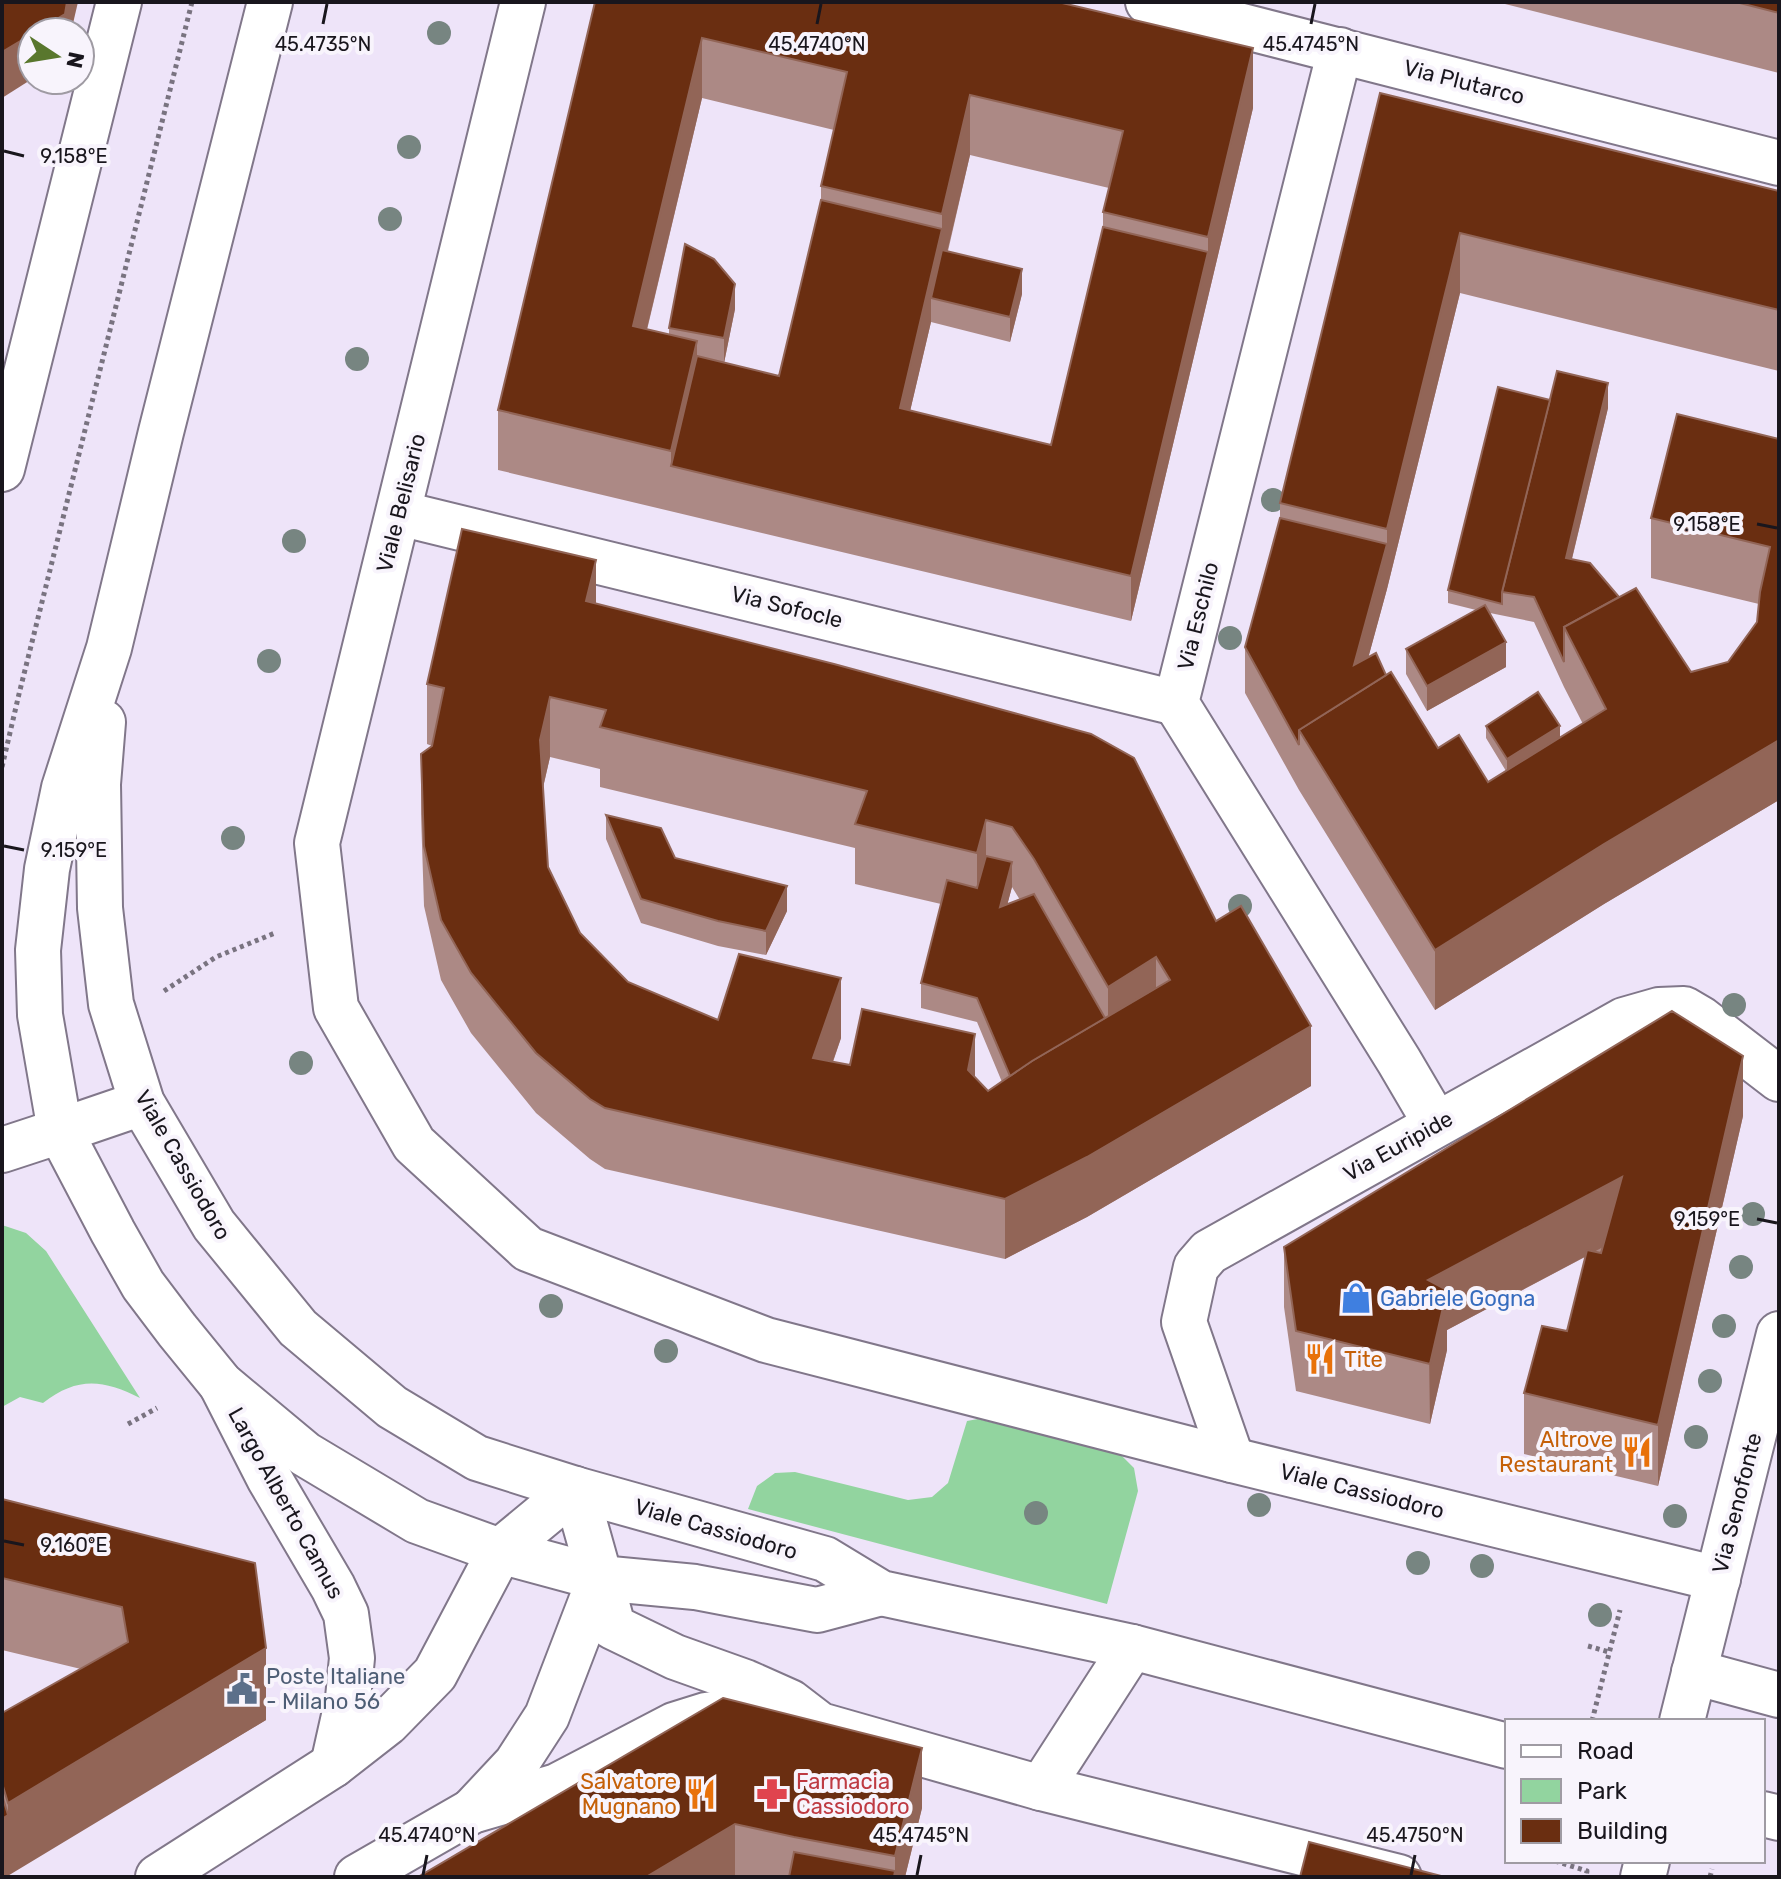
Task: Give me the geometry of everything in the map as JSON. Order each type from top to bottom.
[{"type":"street","points":[[2,469],[119,2]]},
{"type":"street","points":[[109,648],[270,2]]},
{"type":"street","name":"Viale Belisario","points":[[336,1008],[317,843],[523,2]]},
{"type":"street","name":"Via Plutarco","points":[[1148,2],[1779,163]]},
{"type":"street","name":"Via Eschilo","points":[[1176,703],[1340,50]]},
{"type":"street","name":"Via Sofocle","points":[[399,513],[1176,703]]},
{"type":"street","name":"Viale Cassiodoro","points":[[109,648],[98,784],[100,908],[111,1004],[142,1103],[214,1225],[298,1328],[392,1407],[477,1458],[710,1529],[825,1559],[881,1593],[1132,1647],[1505,1745]]},
{"type":"street","name":"Viale Cassiodoro","points":[[109,648],[64,788],[47,869],[38,950],[40,1015],[60,1131],[143,1285],[221,1384],[305,1454],[417,1521],[500,1551],[600,1578],[695,1587],[817,1610],[881,1593]]},
{"type":"street","points":[[1176,703],[1436,1124]]},
{"type":"street","name":"Viale Cassiodoro","points":[[336,1008],[414,1144],[528,1249],[766,1340],[1232,1460],[1718,1579]]},
{"type":"street","name":"Via Euripide","points":[[1232,1460],[1184,1322],[1196,1267],[1209,1252],[1624,1020],[1659,1010],[1684,1009],[1779,1079]]},
{"type":"street","points":[[2,1150],[142,1103]]},
{"type":"street","name":"Via Senofonte","points":[[1682,1719],[1779,1334]]},
{"type":"street","name":"Largo Alberto Camus","points":[[221,1384],[269,1478],[346,1614],[352,1658],[348,1698],[333,1765]]},
{"type":"street","points":[[158,1877],[333,1765],[387,1723],[435,1674],[500,1551],[575,1489],[613,1627],[675,1657],[790,1702],[820,1725]]},
{"type":"street","points":[[472,1811],[516,1764],[547,1716],[600,1578]]},
{"type":"street","points":[[1041,1788],[1132,1647]]},
{"type":"street","points":[[1694,1672],[1779,1695]]},
{"type":"street","points":[[357,1877],[472,1811],[557,1786],[674,1725],[706,1715],[738,1711],[820,1725],[1041,1788],[1399,1877]]},
{"type":"path","points":[[2,767],[192,2]]},
{"type":"path","points":[[159,993],[216,957],[325,912]]},
{"type":"path","points":[[128,1424],[157,1408]]},
{"type":"path","points":[[1592,1719],[1623,1597]]},
{"type":"path","points":[[1588,1646],[1609,1652]]},
{"type":"path","points":[[1561,1863],[1587,1871],[1586,1877]]},
{"type":"path","points":[[1710,1877],[1712,1869]]},
{"type":"green space","points":[[2,1225],[26,1233],[46,1251],[140,1398],[114,1387],[90,1384],[67,1389],[43,1403],[20,1397],[2,1407]]},
{"type":"green space","points":[[978,1419],[1121,1455],[1134,1468],[1138,1491],[1107,1604],[748,1509],[757,1486],[775,1473],[795,1472],[908,1500],[932,1497],[948,1483],[967,1421]]},
{"type":"building","points":[[2,2],[67,2],[65,14],[62,16],[16,16],[16,44],[2,52]]},
{"type":"building","points":[[595,2],[1058,2],[1253,48],[1208,237],[1103,212],[1123,131],[970,95],[942,214],[821,186],[847,72],[702,38],[633,326],[697,341],[671,451],[498,410]]},
{"type":"building","points":[[1736,2],[1779,2],[1779,13]]},
{"type":"building","points":[[1380,93],[1779,191],[1779,310],[1460,233],[1387,529],[1280,503]]},
{"type":"building","points":[[821,200],[942,229],[900,408],[1051,445],[1103,227],[1208,252],[1131,576],[671,466],[697,356],[779,376]]},
{"type":"building","points":[[685,244],[714,259],[735,284],[724,338],[669,328]]},
{"type":"building","points":[[942,250],[1022,269],[1010,317],[931,298]]},
{"type":"building","points":[[1557,371],[1608,383],[1566,558],[1590,563],[1619,597],[1564,627],[1564,662],[1534,597],[1502,592]]},
{"type":"building","points":[[1498,387],[1550,400],[1502,592],[1502,604],[1448,590]]},
{"type":"building","points":[[1677,414],[1779,439],[1779,740],[1604,844],[1435,950],[1299,730],[1391,672],[1438,748],[1459,735],[1488,782],[1606,709],[1564,627],[1636,588],[1691,672],[1728,662],[1757,622],[1770,547],[1651,518]]},
{"type":"building","points":[[1280,518],[1387,544],[1354,665],[1376,653],[1386,675],[1299,730],[1299,745],[1245,647]]},
{"type":"building","points":[[462,529],[596,560],[586,601],[1091,734],[1134,758],[1216,921],[1241,906],[1311,1026],[1087,1157],[1005,1199],[605,1108],[536,1053],[471,973],[441,920],[424,846],[421,754],[432,746],[444,688],[427,684]],"holes":[[[550,697],[606,710],[600,727],[867,791],[855,824],[977,853],[986,820],[1012,827],[1034,859],[1108,987],[1156,957],[1170,980],[1032,1061],[988,1091],[968,1070],[975,1034],[862,1009],[850,1065],[813,1058],[841,978],[739,954],[718,1020],[628,982],[580,933],[548,867],[540,740]]]},
{"type":"building","points":[[1485,605],[1506,642],[1427,686],[1406,649]]},
{"type":"building","points":[[1538,692],[1560,726],[1507,759],[1486,726]]},
{"type":"building","points":[[606,815],[661,828],[675,858],[787,886],[766,931],[641,899]]},
{"type":"building","points":[[986,856],[1012,862],[1000,907],[1034,894],[1105,1018],[1010,1076],[977,998],[921,983],[947,880],[977,888]]},
{"type":"building","points":[[1672,1011],[1743,1056],[1658,1425],[1524,1393],[1542,1326],[1567,1331],[1587,1250],[1601,1253],[1622,1177],[1428,1280],[1447,1290],[1430,1364],[1296,1331],[1284,1247]]},
{"type":"building","points":[[2,1499],[255,1563],[266,1648],[8,1803],[2,1783],[2,1713],[128,1642],[122,1607],[2,1578]]},
{"type":"building","points":[[723,1698],[922,1748],[895,1856],[735,1824],[646,1877],[418,1877]]},
{"type":"building","points":[[2,1795],[8,1815],[2,1819]]},
{"type":"building","points":[[1309,1842],[1445,1877],[1300,1877]]},
{"type":"building","points":[[794,1852],[895,1871],[894,1877],[789,1877]]},
{"type":"place","name":"Gabriele Gogna","points":[[1356,1298]]},
{"type":"place","name":"Tite","points":[[1320,1359]]},
{"type":"place","name":"Altrove Restaurant","points":[[1637,1452]]},
{"type":"place","name":"Poste Italiane - Milano 56","points":[[242,1689]]},
{"type":"place","name":"Salvatore Mugnano","points":[[701,1794]]},
{"type":"place","name":"Farmacia Cassiodoro","points":[[772,1794]]}]
